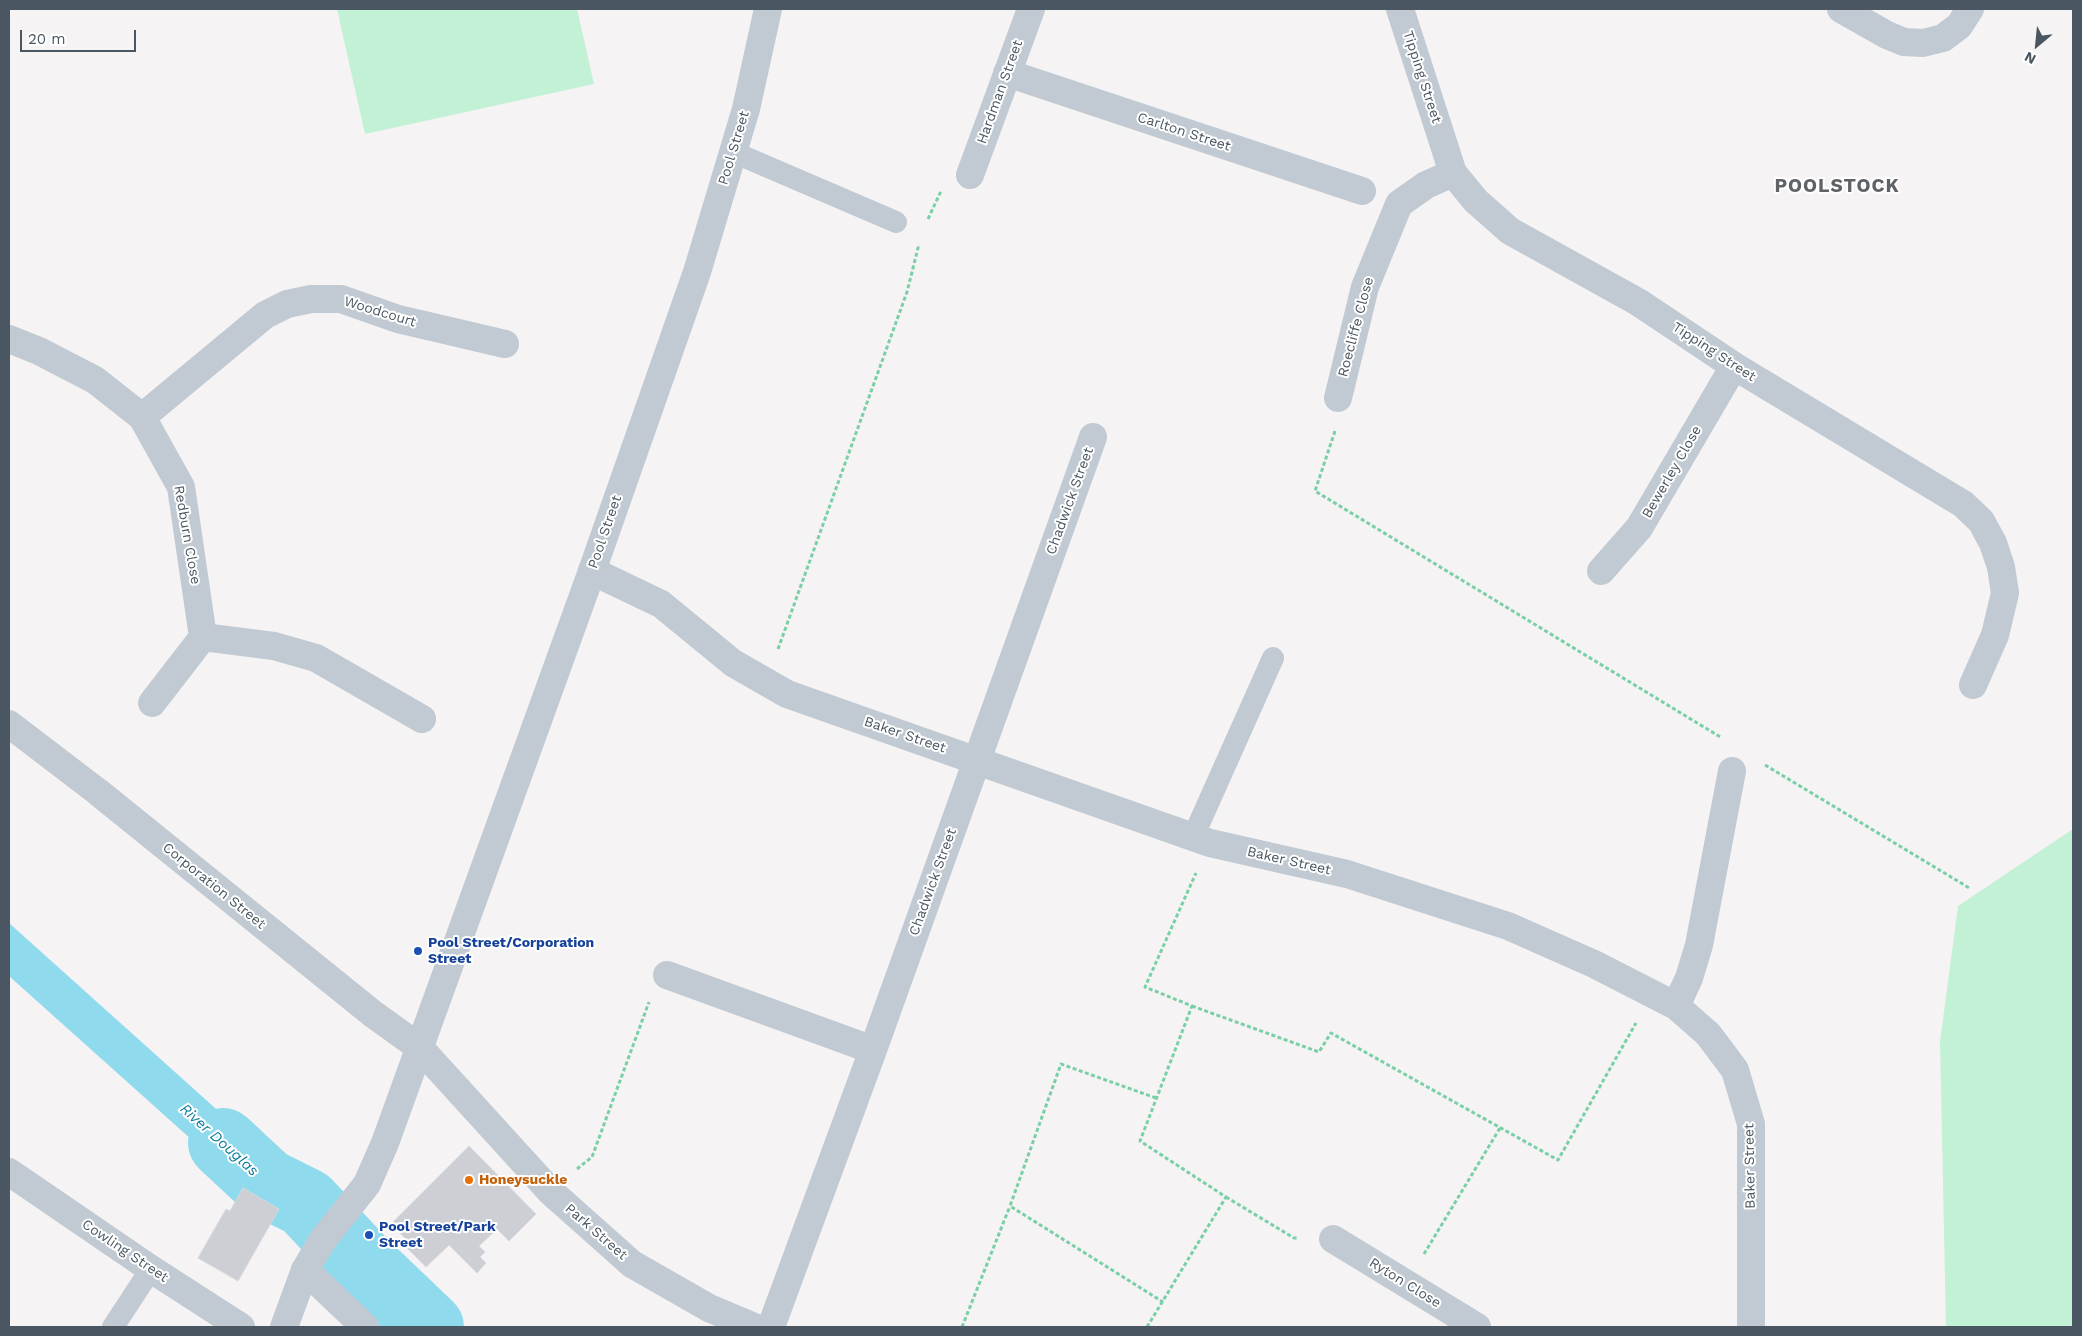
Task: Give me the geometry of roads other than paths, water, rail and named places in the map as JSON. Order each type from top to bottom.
[{"type":"street","name":"Pool Street","points":[[284,1327],[305,1270],[322,1241],[367,1184],[385,1143],[592,571],[696,272],[746,109],[768,9]]},
{"type":"street","name":"Hardman Street","points":[[970,175],[1031,9]]},
{"type":"street","name":"Tipping Street","points":[[1400,9],[1452,173],[1476,201],[1510,231],[1638,302],[1734,366],[1963,504],[1981,521],[1993,543],[2001,568],[2005,593],[1994,635],[1973,685]]},
{"type":"street","points":[[1841,9],[1887,35],[1904,42],[1923,43],[1942,38],[1959,26],[1970,9]]},
{"type":"street","name":"Carlton Street","points":[[1007,73],[1362,191]]},
{"type":"street","name":"Roecliffe Close","points":[[1338,398],[1365,287],[1399,204],[1426,185],[1452,173]]},
{"type":"street","name":"Woodcourt","points":[[142,417],[265,315],[287,304],[311,299],[341,299],[398,319],[505,344]]},
{"type":"street","name":"Redburn Close","points":[[9,339],[95,380],[142,417],[181,487],[203,637]]},
{"type":"street","name":"Bewerley Close","points":[[1601,571],[1639,528],[1734,366]]},
{"type":"street","name":"Chadwick Street","points":[[771,1327],[873,1050],[1093,437]]},
{"type":"street","name":"Baker Street","points":[[592,571],[661,604],[732,663],[787,694],[1201,840],[1347,874],[1508,926],[1594,964],[1676,1006],[1708,1034],[1735,1070],[1751,1124],[1751,1327]]},
{"type":"street","points":[[152,703],[203,637],[274,646],[316,658],[422,720]]},
{"type":"street","name":"Corporation Street","points":[[9,724],[98,792],[373,1014],[419,1048]]},
{"type":"street","points":[[1676,1006],[1689,978],[1699,945],[1732,771]]},
{"type":"street","points":[[667,975],[873,1050]]},
{"type":"street","name":"Park Street","points":[[419,1048],[551,1192],[632,1264],[713,1317],[754,1327]]},
{"type":"street","name":"Cowling Street","points":[[9,1172],[151,1269],[241,1327]]},
{"type":"street","name":"Ryton Close","points":[[1333,1239],[1476,1327]]},
{"type":"street","points":[[305,1270],[365,1327]]},
{"type":"lane","points":[[733,152],[896,222]]},
{"type":"lane","points":[[1201,840],[1274,658]]},
{"type":"lane","points":[[113,1327],[151,1269]]},
{"type":"water","points":[[9,923],[254,1143],[309,1186],[293,1213],[240,1183],[9,976]]},
{"type":"water","points":[[374,1256],[447,1327],[393,1327],[363,1298],[353,1282]]},
{"type":"waterway","name":"River Douglas","points":[[223,1143],[266,1183],[306,1203],[363,1264],[429,1327]]},
{"type":"place","name":"Pool Street/Corporation Street","points":[[418,951]]},
{"type":"place","name":"Honeysuckle","points":[[469,1180]]},
{"type":"place","name":"Pool Street/Park Street","points":[[369,1235]]},
{"type":"district","name":"POOLSTOCK","points":[[1837,186]]}]
